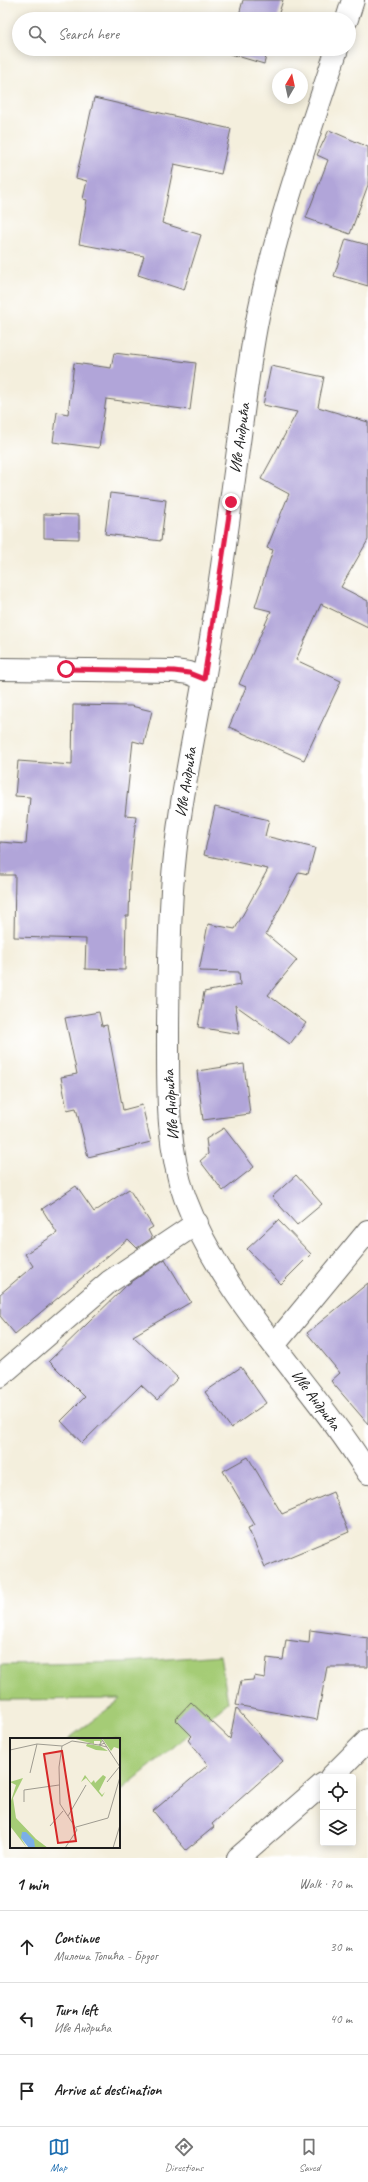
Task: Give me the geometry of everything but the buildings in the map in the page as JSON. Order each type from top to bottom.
[{"type":"street","points":[[349,12],[353,0]]},
{"type":"street","name":"Иве Андрића","points":[[335,56],[288,199],[258,319],[204,679],[183,794],[172,889],[168,1025],[170,1115],[176,1165],[186,1198],[218,1264],[245,1307],[347,1439],[368,1473]]},
{"type":"street","points":[[0,669],[174,671],[189,673],[204,679]]},
{"type":"street","points":[[0,1376],[109,1282],[197,1223]]},
{"type":"street","points":[[274,1345],[368,1231]]},
{"type":"street","points":[[334,1774],[368,1740]]},
{"type":"street","points":[[238,1858],[320,1787]]},
{"type":"green space","points":[[220,1655],[228,1702],[120,1791],[120,1738],[69,1738],[121,1699],[0,1700],[0,1665],[128,1662]]},
{"type":"route","points":[[66,669],[174,671],[189,673],[204,679],[231,502]]}]
